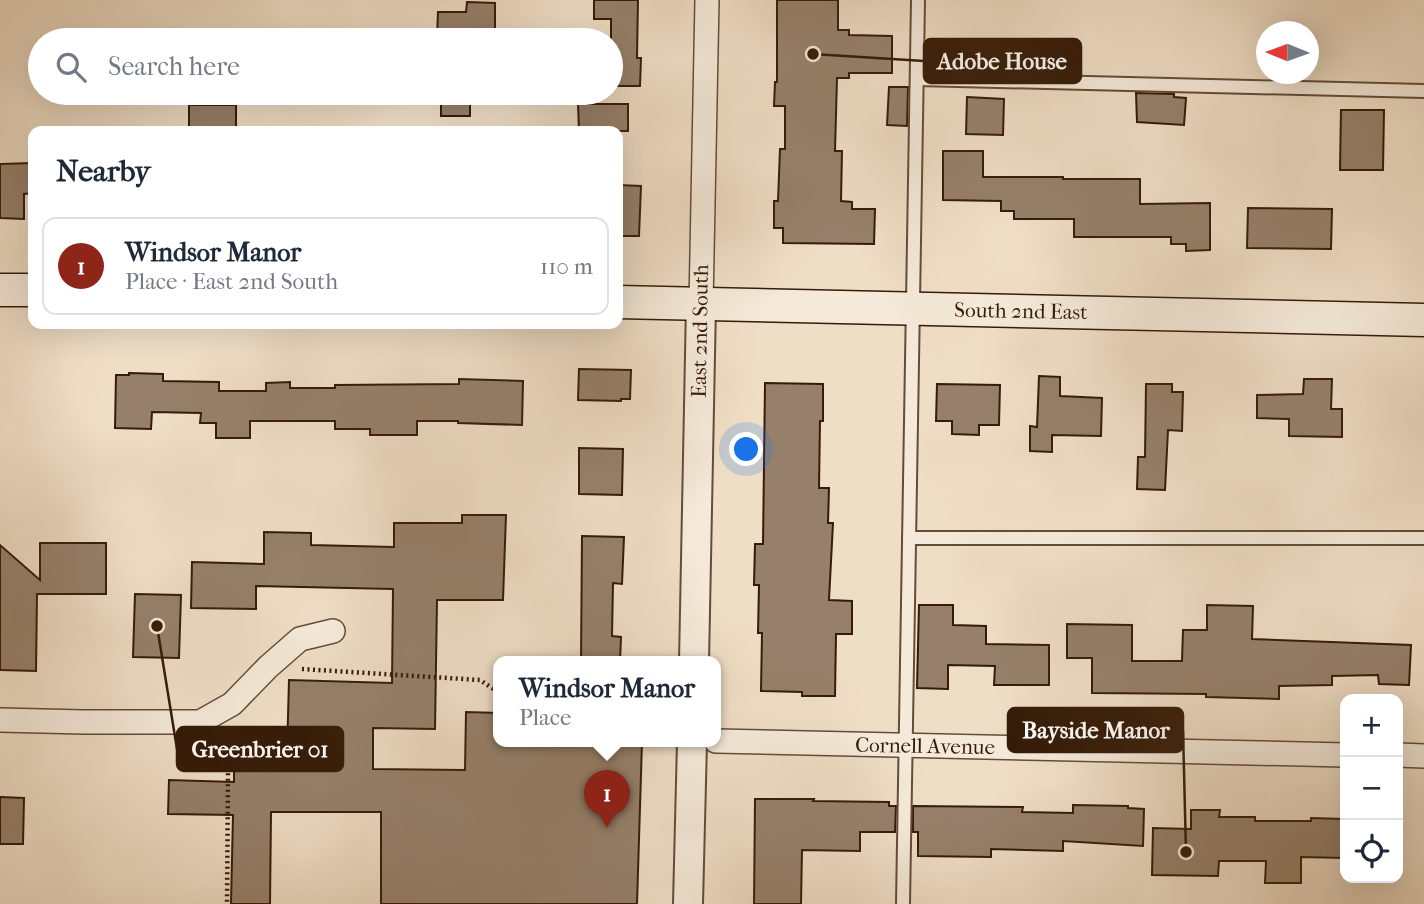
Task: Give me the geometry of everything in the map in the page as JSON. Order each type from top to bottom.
[{"type":"main road","points":[[0,290],[28,290]]},
{"type":"main road","name":"South 2nd East","points":[[623,302],[1424,320]]},
{"type":"street","name":"East 2nd South","points":[[694,656],[707,0]]},
{"type":"street","points":[[0,720],[200,722],[232,704],[300,639],[333,631]]},
{"type":"street","name":"Cornell Avenue","points":[[721,741],[1340,755]]},
{"type":"street","points":[[688,904],[692,747]]},
{"type":"street","points":[[1403,755],[1424,756]]},
{"type":"lane","points":[[903,904],[918,0]]},
{"type":"lane","points":[[917,79],[1424,91]]},
{"type":"lane","points":[[909,538],[1424,538]]},
{"type":"path","points":[[299,669],[480,680],[493,688]]},
{"type":"path","points":[[212,716],[227,755],[227,904]]},
{"type":"path","points":[[221,741],[231,732]]},
{"type":"building","points":[[594,0],[638,0],[637,58],[641,58],[640,86],[623,86],[623,28],[611,28],[611,19],[594,19]]},
{"type":"building","points":[[777,0],[838,0],[838,30],[849,30],[849,35],[892,36],[892,73],[849,73],[849,78],[837,78],[835,151],[842,151],[841,201],[852,202],[852,209],[875,209],[874,244],[783,243],[783,228],[774,228],[780,149],[785,149],[785,106],[774,106],[777,82]]},
{"type":"building","points":[[467,2],[495,3],[495,28],[437,28],[438,12],[466,12]]},
{"type":"building","points":[[889,87],[908,87],[907,126],[887,125]]},
{"type":"building","points":[[1136,93],[1174,94],[1174,97],[1186,98],[1184,125],[1137,122]]},
{"type":"building","points":[[967,97],[1004,99],[1003,135],[966,134]]},
{"type":"building","points":[[628,104],[628,131],[623,131],[623,126],[579,126],[578,105]]},
{"type":"building","points":[[189,105],[236,105],[236,126],[189,126]]},
{"type":"building","points":[[441,105],[470,105],[470,116],[441,116]]},
{"type":"building","points":[[1341,110],[1384,110],[1383,170],[1340,170]]},
{"type":"building","points":[[943,151],[983,151],[983,177],[1140,179],[1140,204],[1210,203],[1210,250],[1186,251],[1186,244],[1171,244],[1171,237],[1074,237],[1074,219],[1014,219],[1014,211],[1001,211],[1001,201],[943,200]]},
{"type":"building","points":[[28,163],[28,194],[24,194],[24,219],[0,218],[0,164]]},
{"type":"building","points":[[623,185],[641,186],[639,236],[623,236]]},
{"type":"building","points":[[1248,208],[1332,209],[1331,249],[1247,248]]},
{"type":"building","points":[[579,369],[631,370],[630,399],[578,400]]},
{"type":"building","points":[[163,374],[163,381],[219,382],[219,391],[266,391],[266,383],[290,382],[290,388],[335,388],[335,385],[459,384],[459,379],[523,381],[522,425],[417,421],[417,435],[370,435],[370,429],[335,429],[335,421],[250,421],[250,438],[216,438],[216,423],[200,423],[201,413],[152,412],[151,429],[115,428],[116,375]]},
{"type":"building","points":[[1039,376],[1060,377],[1060,396],[1102,398],[1101,436],[1052,435],[1052,452],[1030,451],[1030,426],[1037,427]]},
{"type":"building","points":[[1304,379],[1332,379],[1331,409],[1342,409],[1342,437],[1289,436],[1289,419],[1257,418],[1257,395],[1303,394]]},
{"type":"building","points":[[765,383],[823,384],[819,488],[829,488],[828,523],[833,523],[829,600],[852,601],[852,634],[836,634],[835,696],[802,696],[802,692],[761,691],[759,585],[754,585],[755,544],[763,544]]},
{"type":"building","points":[[937,384],[1000,385],[999,425],[979,425],[979,435],[952,434],[952,421],[936,421]]},
{"type":"building","points":[[1146,384],[1172,384],[1172,392],[1183,392],[1182,431],[1168,430],[1165,490],[1137,489],[1138,457],[1145,457]]},
{"type":"building","points":[[579,448],[623,449],[622,495],[579,494]]},
{"type":"building","points":[[462,515],[506,515],[503,600],[437,600],[435,729],[373,728],[373,769],[465,770],[466,712],[493,713],[493,747],[642,747],[637,904],[381,904],[381,812],[271,812],[270,904],[231,904],[233,815],[168,814],[169,780],[234,782],[234,752],[287,753],[289,680],[392,683],[393,589],[256,586],[256,609],[191,608],[192,562],[264,564],[264,532],[311,533],[311,545],[394,547],[394,523],[462,523]]},
{"type":"building","points":[[582,536],[624,537],[622,584],[613,583],[612,636],[621,637],[620,656],[581,656]]},
{"type":"building","points":[[40,543],[106,543],[106,594],[37,594],[36,671],[0,670],[0,545],[40,580]]},
{"type":"building","points":[[135,594],[181,595],[179,658],[133,657]]},
{"type":"building","points":[[919,605],[953,605],[953,625],[986,626],[986,644],[1049,645],[1049,685],[994,685],[995,666],[948,665],[948,689],[917,688]]},
{"type":"building","points":[[1207,605],[1253,606],[1252,639],[1411,645],[1409,685],[1379,684],[1378,675],[1332,676],[1332,685],[1279,686],[1279,699],[1206,697],[1206,694],[1092,693],[1092,658],[1067,658],[1067,624],[1132,625],[1132,661],[1182,661],[1183,630],[1207,630]]},
{"type":"building","points":[[0,797],[24,798],[23,844],[0,844]]},
{"type":"building","points":[[755,799],[889,802],[889,806],[896,806],[895,832],[860,832],[860,851],[802,850],[801,904],[754,904]]},
{"type":"building","points":[[1073,805],[1144,809],[1143,846],[1063,841],[1063,851],[991,849],[991,857],[918,856],[918,832],[913,832],[913,806],[1023,807],[1022,812],[1073,813]]},
{"type":"building","points":[[1191,810],[1220,810],[1219,817],[1255,817],[1255,821],[1340,819],[1340,858],[1301,857],[1301,883],[1265,883],[1266,861],[1219,861],[1218,876],[1152,875],[1153,828],[1191,829]]},
{"type":"place","name":"Adobe House","points":[[813,54]]},
{"type":"place","name":"Greenbrier 01","points":[[157,626]]},
{"type":"place","name":"Windsor Manor","points":[[607,828]]},
{"type":"place","name":"Bayside Manor","points":[[1186,852]]}]
